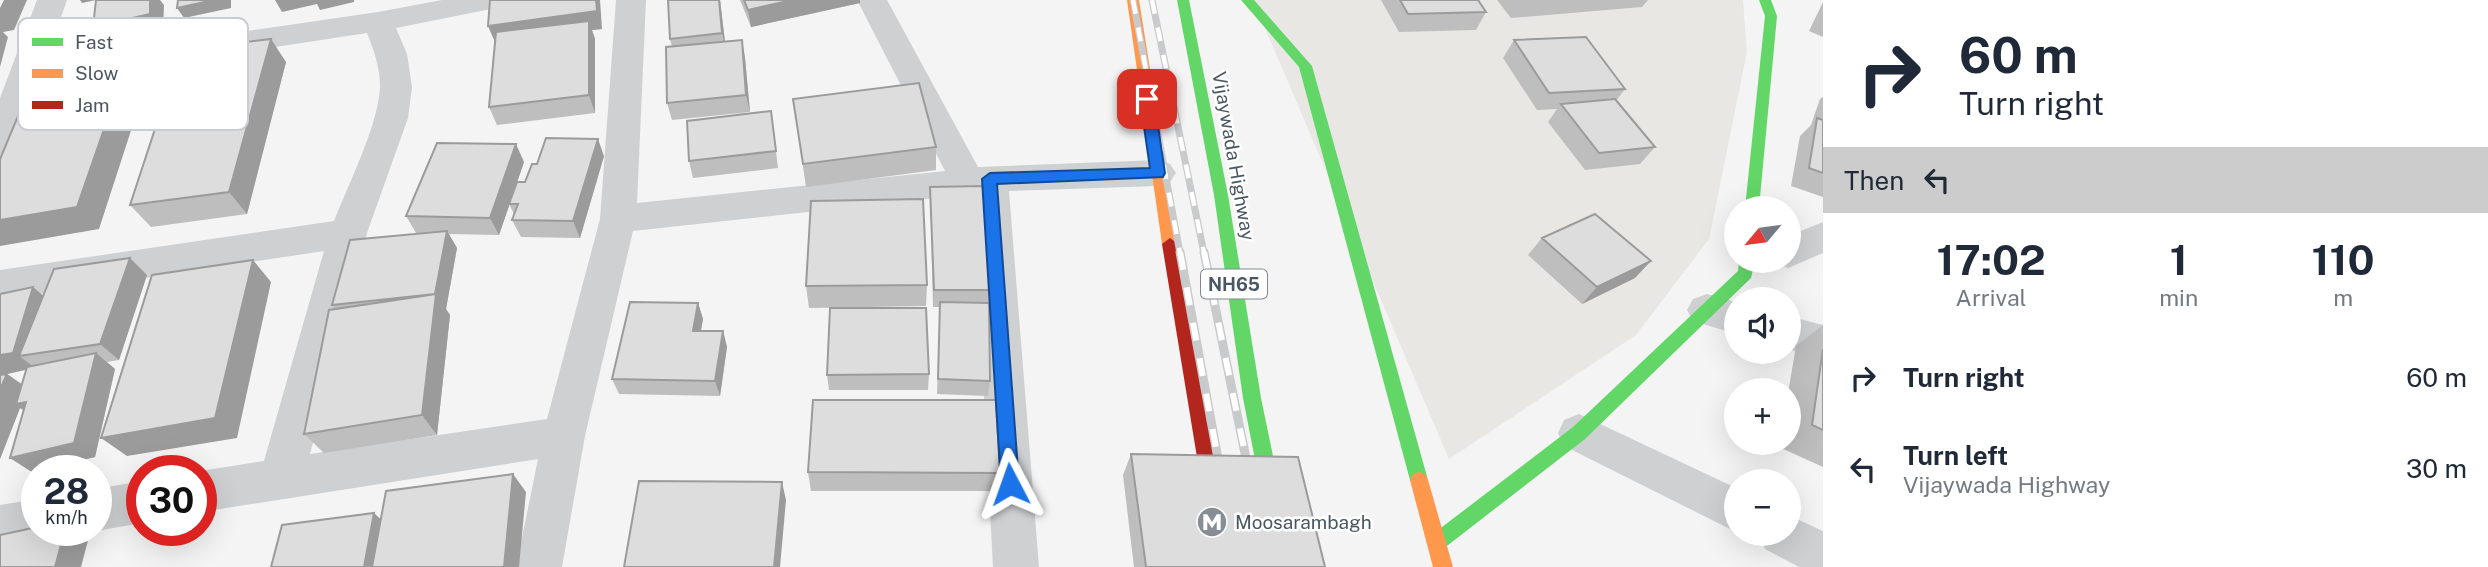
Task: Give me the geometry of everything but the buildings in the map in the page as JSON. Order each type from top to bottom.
[{"type":"main road","name":"NH65","points":[[1133,0],[1158,173],[1225,567]]},
{"type":"main road","name":"Vijaywada Highway","points":[[1183,0],[1221,195],[1252,398],[1286,567]]},
{"type":"main road","points":[[1247,0],[1305,66],[1443,567]]},
{"type":"main road","points":[[1753,196],[1771,16],[1765,0]]},
{"type":"main road","points":[[1437,543],[1579,433],[1721,314],[1749,273]]},
{"type":"street","points":[[45,18],[52,0]]},
{"type":"street","points":[[248,41],[378,22],[491,0]]},
{"type":"street","points":[[539,567],[564,436],[618,219],[631,0]]},
{"type":"street","points":[[872,0],[979,180],[1016,567]]},
{"type":"street","points":[[282,477],[348,233],[379,157],[391,118],[396,87],[391,54],[378,22]]},
{"type":"street","points":[[0,143],[18,91]]},
{"type":"street","points":[[618,219],[979,180],[1158,173]]},
{"type":"street","points":[[0,285],[348,233]]},
{"type":"street","points":[[1801,247],[1823,236]]},
{"type":"street","points":[[1801,336],[1823,342]]},
{"type":"street","points":[[1579,433],[1724,505]]},
{"type":"street","points":[[217,488],[564,436]]},
{"type":"street","points":[[0,527],[21,523]]},
{"type":"street","points":[[1801,544],[1823,555]]},
{"type":"shaded area","points":[[1253,0],[1743,0],[1747,52],[1709,239],[1636,335],[1449,459]]},
{"type":"railway","points":[[1133,0],[1180,253]]},
{"type":"railway","points":[[1152,0],[1204,253]]},
{"type":"railway","points":[[1180,252],[1221,475]]},
{"type":"railway","points":[[1204,252],[1249,473]]},
{"type":"traffic: fast","points":[[1183,0],[1221,195],[1252,398],[1286,567]]},
{"type":"traffic: fast","points":[[1247,0],[1305,66],[1419,480]]},
{"type":"traffic: fast","points":[[1753,196],[1771,16],[1765,0]]},
{"type":"traffic: fast","points":[[1436,543],[1579,433],[1745,273]]},
{"type":"traffic: slow","points":[[1133,0],[1170,244]]},
{"type":"traffic: slow","points":[[1419,480],[1443,567]]},
{"type":"traffic: jam","points":[[1170,244],[1225,567]]},
{"type":"place","name":"Moosarambagh","points":[[1212,522]]},
{"type":"route","points":[[1010,484],[990,179],[1158,173],[1147,99]]}]
